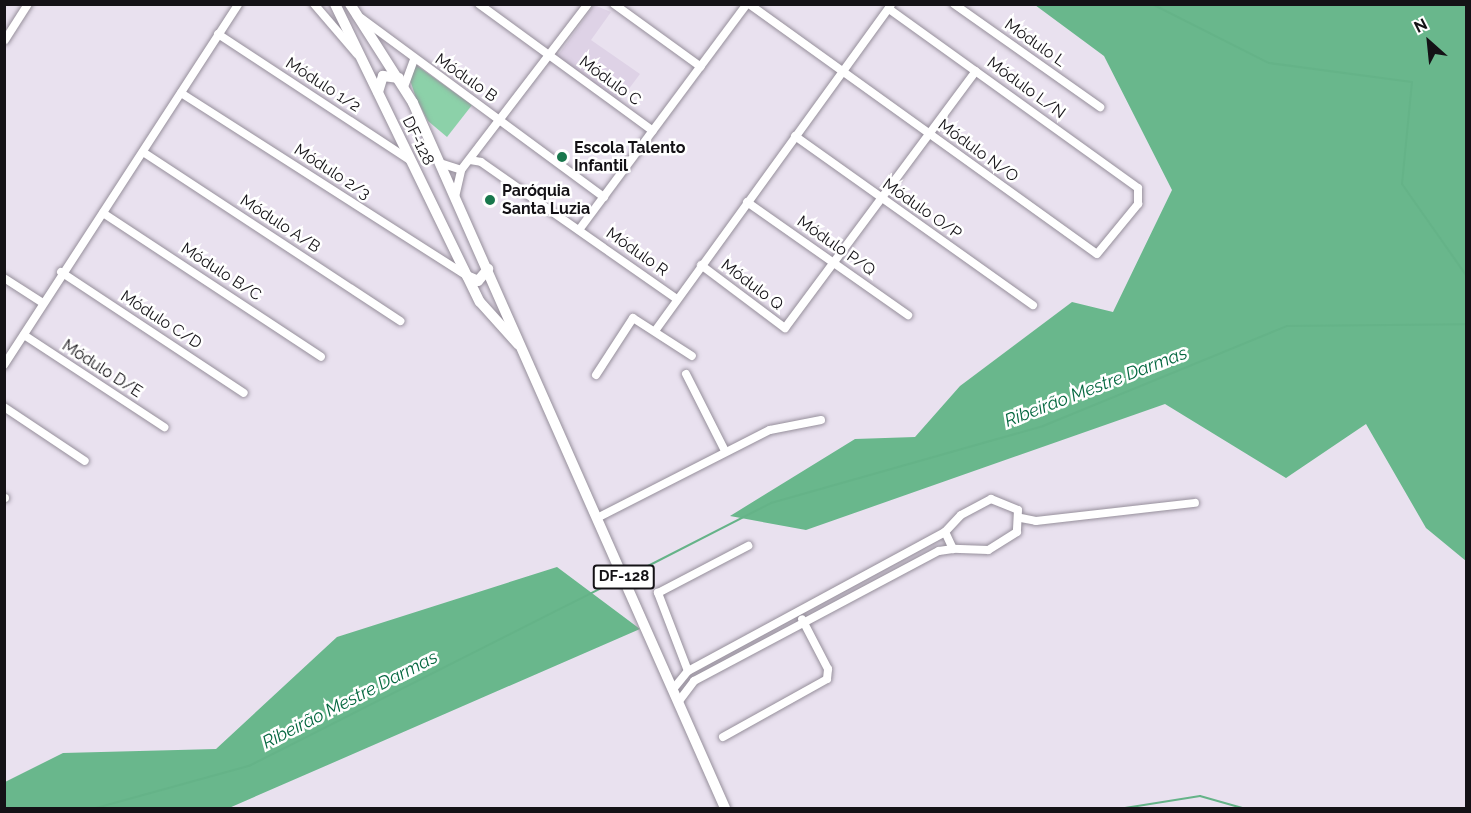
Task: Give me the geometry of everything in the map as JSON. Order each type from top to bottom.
[{"type":"main road","name":"DF-128","points":[[335,4],[483,307],[520,346]]},
{"type":"main road","name":"DF-128","points":[[350,4],[402,82],[440,163],[674,688],[725,808]]},
{"type":"main road","points":[[378,92],[382,75],[402,82]]},
{"type":"main road","points":[[467,276],[478,281],[488,269]]},
{"type":"street","points":[[4,40],[28,4]]},
{"type":"street","points":[[4,365],[61,272],[104,213],[238,4]]},
{"type":"street","points":[[314,4],[361,58]]},
{"type":"street","name":"Módulo C","points":[[479,4],[653,131]]},
{"type":"street","points":[[455,197],[460,171],[588,4]]},
{"type":"street","points":[[614,4],[700,67]]},
{"type":"street","points":[[579,230],[748,4]]},
{"type":"street","name":"Módulo N/O","points":[[748,4],[1097,254]]},
{"type":"street","name":"Módulo L","points":[[954,4],[1100,107]]},
{"type":"street","points":[[654,331],[890,7]]},
{"type":"street","name":"Módulo L/N","points":[[890,7],[1138,188],[1141,196],[1097,254]]},
{"type":"street","name":"Módulo B","points":[[361,18],[414,60],[604,197]]},
{"type":"street","name":"Módulo 1/2","points":[[218,34],[411,161]]},
{"type":"street","points":[[402,82],[414,60]]},
{"type":"street","points":[[836,264],[976,71]]},
{"type":"street","name":"Módulo 2/3","points":[[180,93],[467,276]]},
{"type":"street","name":"Módulo O/P","points":[[795,136],[1033,305]]},
{"type":"street","name":"Módulo A/B","points":[[143,152],[400,321]]},
{"type":"street","name":"Módulo R","points":[[470,160],[481,162],[677,299]]},
{"type":"street","points":[[440,163],[460,171]]},
{"type":"street","name":"Módulo P/Q","points":[[747,202],[908,315]]},
{"type":"street","name":"Módulo B/C","points":[[104,213],[321,357]]},
{"type":"street","name":"Módulo Q","points":[[701,265],[785,328],[836,264]]},
{"type":"street","name":"Módulo C/D","points":[[61,272],[244,393]]},
{"type":"street","points":[[4,278],[42,303]]},
{"type":"street","points":[[596,375],[633,318],[692,356]]},
{"type":"street","name":"Módulo D/E","points":[[24,335],[164,427]]},
{"type":"street","points":[[686,374],[725,451]]},
{"type":"street","points":[[4,407],[86,461]]},
{"type":"street","points":[[597,518],[770,430],[821,420]]},
{"type":"street","points":[[679,701],[694,681],[865,577],[945,532],[961,515],[991,499],[1008,502],[1021,518],[1036,521],[1195,503]]},
{"type":"street","points":[[674,688],[688,671],[870,587],[939,551],[988,550],[1006,542],[1021,518]]},
{"type":"street","points":[[945,532],[953,549]]},
{"type":"street","points":[[688,671],[658,593],[748,546]]},
{"type":"street","points":[[865,577],[870,587]]},
{"type":"street","points":[[723,737],[827,679],[828,669],[801,618]]},
{"type":"street","points":[[718,656],[723,665]]},
{"type":"shaded area","points":[[594,5],[611,12],[591,40],[640,74],[619,102],[557,57]]},
{"type":"green space","points":[[1035,5],[1466,5],[1466,561],[1426,528],[1366,424],[1286,478],[1165,404],[806,530],[730,516],[855,439],[915,437],[960,386],[1072,302],[1113,312],[1172,190],[1104,56]]},
{"type":"green space","points":[[416,65],[472,105],[447,137],[428,121],[416,98],[410,80]]},
{"type":"green space","points":[[557,567],[640,629],[229,808],[5,808],[5,782],[63,753],[216,749],[337,637]]},
{"type":"waterway","points":[[1152,4],[1269,63],[1412,82],[1402,184],[1466,275]]},
{"type":"waterway","name":"Ribeirão Mestre Darmas","points":[[644,568],[771,503],[1043,426],[1287,326],[1466,324]]},
{"type":"waterway","name":"Ribeirão Mestre Darmas","points":[[96,808],[249,766],[605,586]]},
{"type":"waterway","points":[[1125,808],[1200,796],[1242,808]]},
{"type":"place","name":"Escola Talento Infantil","points":[[562,157]]},
{"type":"place","name":"Paróquia Santa Luzia","points":[[490,200]]}]
